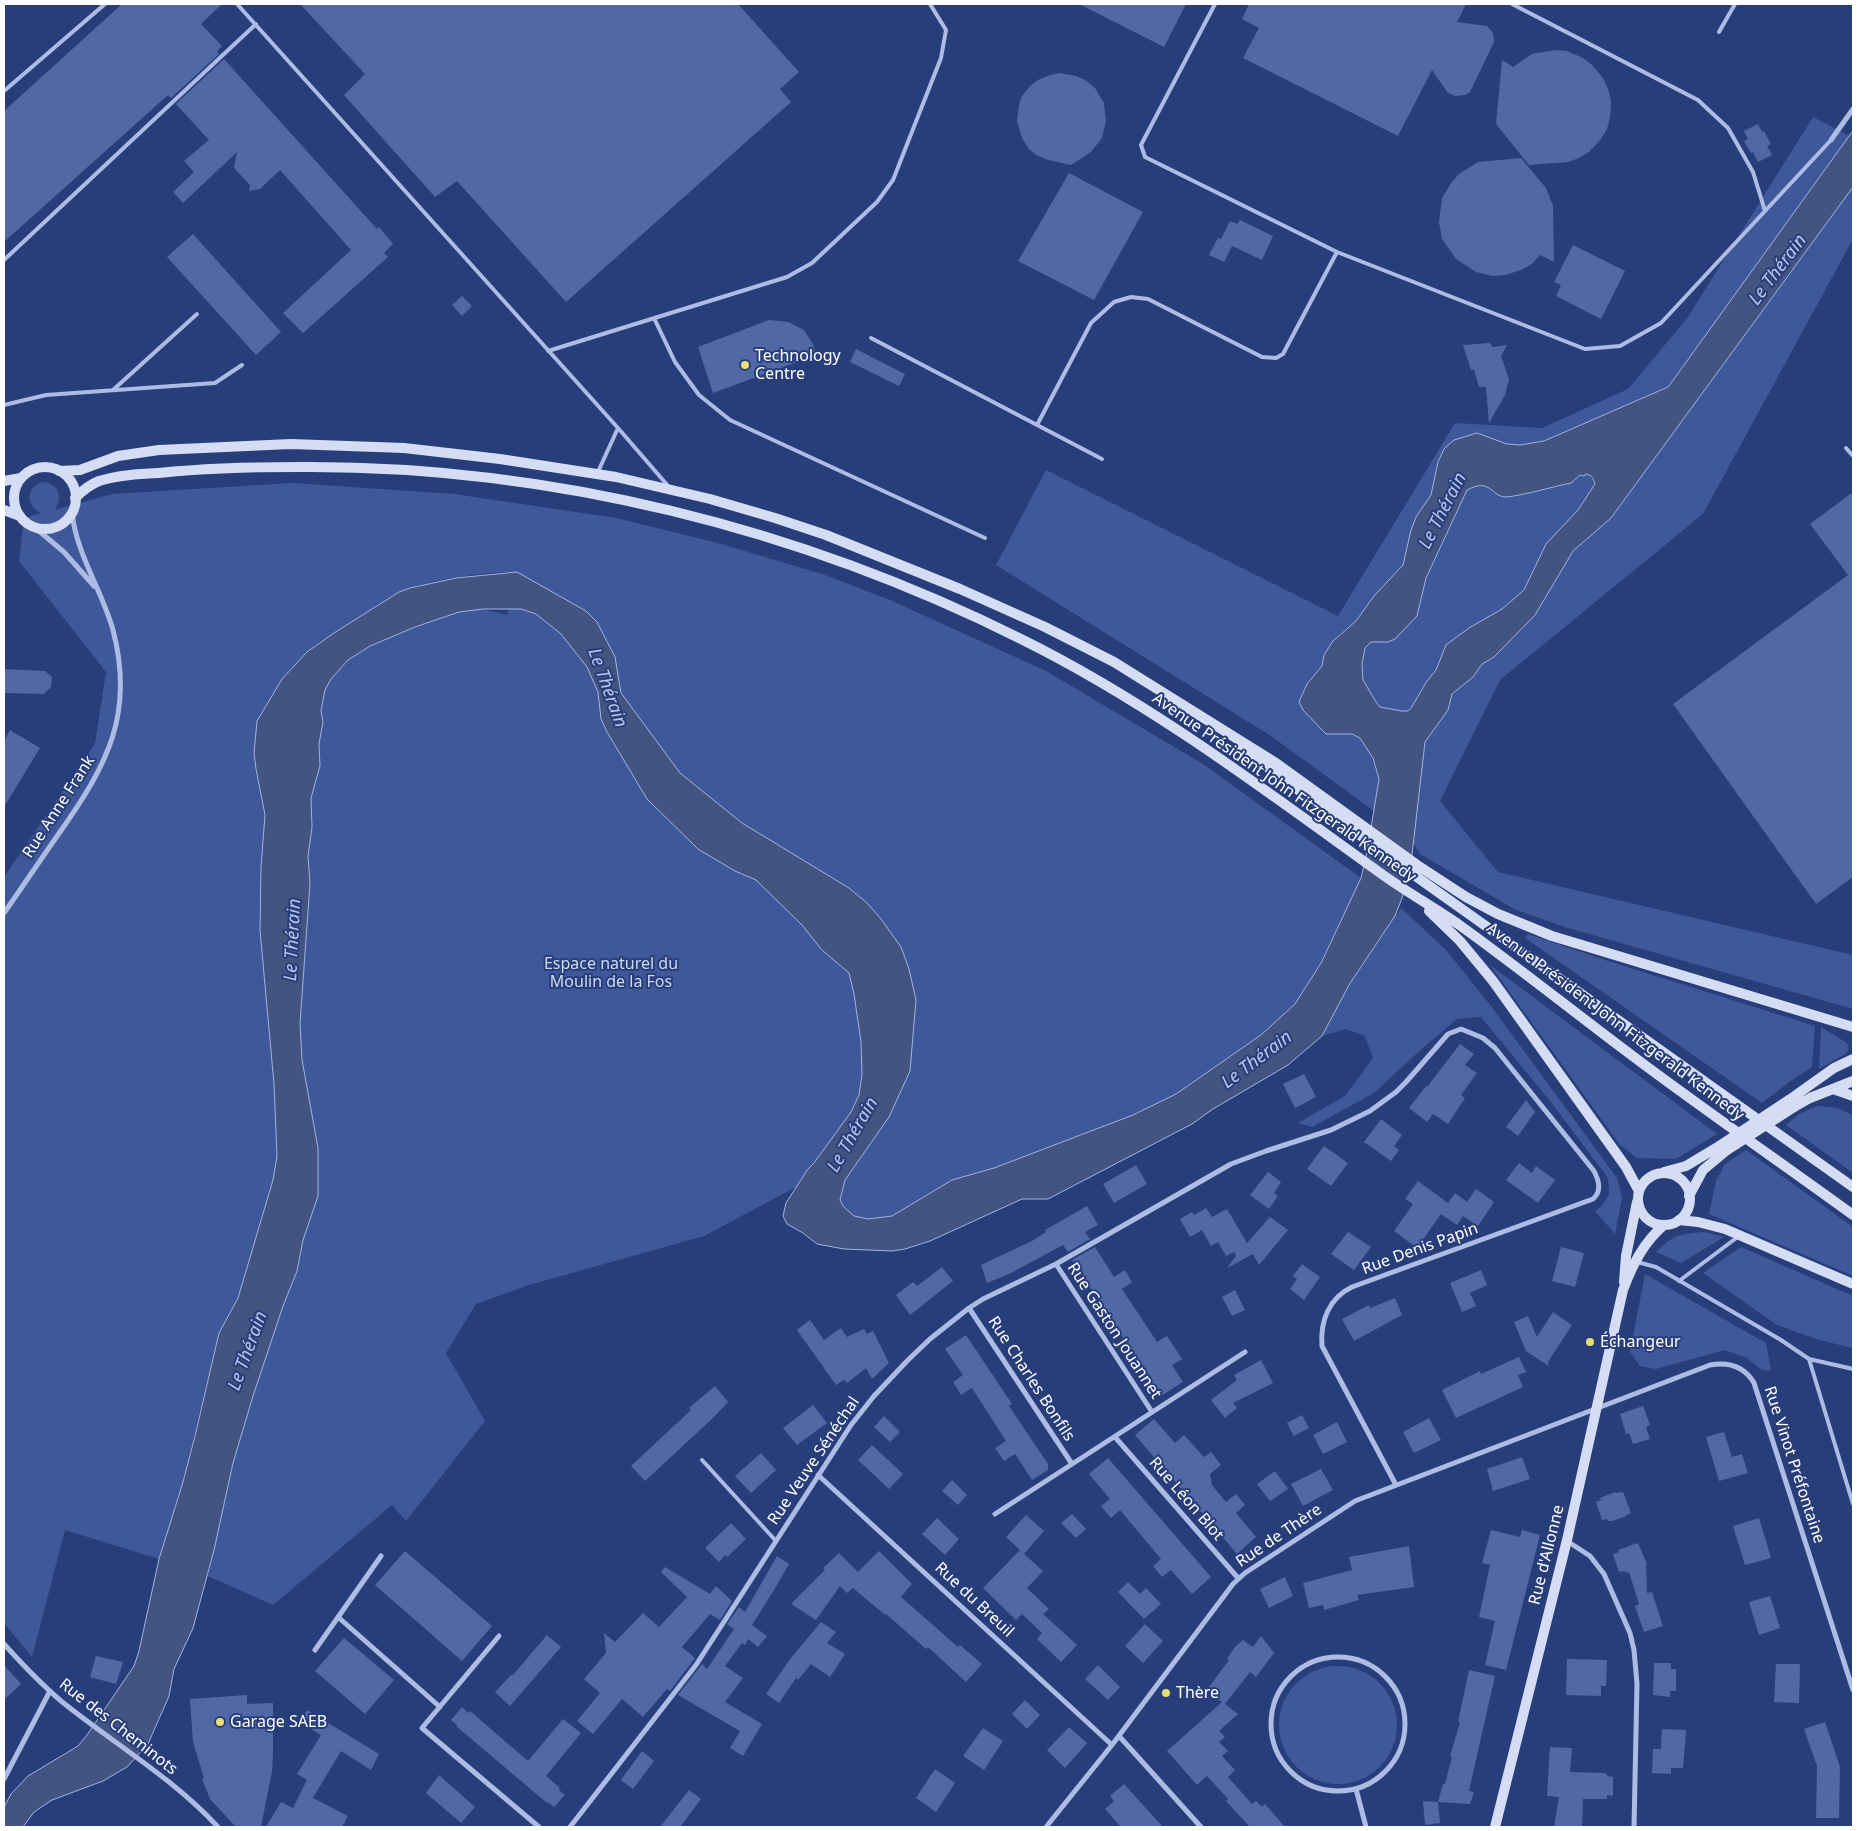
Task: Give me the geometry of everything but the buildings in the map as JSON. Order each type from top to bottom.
[{"type":"main road","name":"Avenue Président John Fitzgerald Kennedy","points":[[4,481],[21,478],[39,468],[47,467],[59,471],[80,470],[118,456],[159,450],[291,444],[426,450],[500,459],[597,474],[670,489],[744,508],[804,527],[960,589],[1092,650],[1141,678],[1199,715],[1287,783],[1482,906],[1532,929],[1849,1026]]},
{"type":"main road","name":"Avenue Président John Fitzgerald Kennedy","points":[[75,498],[94,483],[109,478],[230,468],[385,468],[478,477],[634,502],[724,524],[830,558],[910,588],[992,624],[1046,652],[1106,685],[1192,738],[1409,894],[1458,924],[1650,1068],[1853,1215]]},
{"type":"main road","points":[[4,510],[20,516],[33,526],[41,528],[53,527],[64,522],[72,512],[75,498],[72,484],[59,471]]},
{"type":"main road","points":[[20,516],[14,497],[15,489],[21,478]]},
{"type":"main road","name":"Avenue Président John Fitzgerald Kennedy","points":[[1368,835],[1421,880],[1853,1187]]},
{"type":"main road","points":[[1409,894],[1453,934],[1493,981],[1626,1167],[1638,1195],[1640,1210],[1647,1219],[1664,1225],[1679,1220],[1706,1223],[1853,1284]]},
{"type":"main road","points":[[1849,1026],[1853,1032]]},
{"type":"main road","points":[[1638,1195],[1643,1183],[1649,1177],[1686,1166],[1724,1147],[1792,1103],[1810,1085],[1834,1068],[1853,1059]]},
{"type":"main road","points":[[1838,1087],[1853,1076]]},
{"type":"main road","points":[[1792,1103],[1853,1081]]},
{"type":"main road","points":[[1810,1085],[1838,1087],[1853,1096]]},
{"type":"main road","points":[[1679,1220],[1686,1212],[1690,1196],[1703,1170],[1724,1147]]},
{"type":"main road","points":[[1661,1173],[1680,1179],[1686,1185],[1690,1196]]},
{"type":"main road","name":"Rue d'Allonne","points":[[1495,1827],[1598,1408],[1623,1290],[1626,1256],[1638,1195]]},
{"type":"main road","name":"Rue d'Allonne","points":[[1623,1290],[1635,1262],[1649,1240],[1664,1225]]},
{"type":"street","points":[[1831,140],[1853,109]]},
{"type":"street","name":"Rue Anne Frank","points":[[4,913],[86,795],[105,758],[115,731],[121,688],[118,657],[109,618],[76,540],[72,512]]},
{"type":"street","name":"Rue Anne Frank","points":[[33,526],[73,560],[98,590]]},
{"type":"street","name":"Rue Veuve Sénéchal","points":[[570,1827],[696,1665],[851,1425],[874,1396],[930,1339],[969,1308],[983,1299],[1056,1264],[1218,1171],[1252,1156],[1331,1130],[1370,1111],[1396,1092],[1448,1034],[1461,1029],[1473,1032],[1490,1043],[1535,1096]]},
{"type":"street","name":"Rue Denis Papin","points":[[1396,1485],[1324,1353],[1321,1338],[1326,1316],[1331,1304],[1338,1296],[1352,1287],[1597,1196],[1599,1185],[1594,1171],[1535,1096]]},
{"type":"street","name":"Rue Gaston Jouannet","points":[[1056,1264],[1152,1412]]},
{"type":"street","name":"Rue Charles Bonfils","points":[[969,1308],[1072,1464]]},
{"type":"street","name":"Rue Gaston Jouannet","points":[[1115,1437],[1245,1352]]},
{"type":"street","name":"Rue Vinot Préfontaine","points":[[1598,1408],[1719,1363],[1744,1370],[1750,1376],[1757,1392],[1853,1690]]},
{"type":"street","name":"Rue de Thère","points":[[1046,1827],[1119,1736],[1238,1578],[1355,1501],[1598,1408]]},
{"type":"street","name":"Rue Charles Bonfils","points":[[995,1514],[1115,1437]]},
{"type":"street","name":"Rue Léon Blot","points":[[1115,1437],[1238,1578]]},
{"type":"street","name":"Rue du Breuil","points":[[818,1475],[1112,1745]]},
{"type":"street","points":[[1567,1540],[1590,1556],[1604,1574],[1630,1633],[1634,1650],[1637,1684],[1634,1827]]},
{"type":"street","points":[[315,1650],[382,1556]]},
{"type":"street","points":[[338,1617],[440,1707]]},
{"type":"street","points":[[499,1636],[422,1728],[539,1827]]},
{"type":"street","name":"Rue des Cheminots","points":[[4,1644],[50,1691],[85,1720],[187,1797],[218,1827]]},
{"type":"street","points":[[1341,1657],[1371,1666],[1380,1672],[1394,1687],[1403,1706],[1405,1727],[1401,1748],[1396,1757],[1384,1774],[1371,1783],[1356,1789],[1335,1791],[1320,1789],[1305,1783],[1282,1762],[1274,1743],[1272,1732],[1273,1711],[1280,1692],[1293,1675],[1306,1666],[1320,1660],[1341,1657]]},
{"type":"street","points":[[4,1779],[50,1691]]},
{"type":"street","points":[[1119,1736],[1201,1827]]},
{"type":"street","points":[[1356,1789],[1366,1827]]},
{"type":"lane","points":[[4,91],[105,4]]},
{"type":"lane","points":[[237,4],[618,428],[670,489]]},
{"type":"lane","points":[[548,351],[787,277],[812,263],[877,202],[893,180],[941,58],[946,30],[930,4]]},
{"type":"lane","points":[[1215,4],[1141,145],[1145,157],[1337,252],[1585,349],[1620,346],[1660,323],[1831,140]]},
{"type":"lane","points":[[1512,4],[1698,100],[1728,128],[1753,172],[1765,211]]},
{"type":"lane","points":[[1720,32],[1735,4]]},
{"type":"lane","points":[[4,260],[256,24]]},
{"type":"lane","points":[[1037,425],[1091,323],[1114,302],[1131,297],[1148,299],[1262,357],[1276,358],[1283,354],[1337,252]]},
{"type":"lane","points":[[113,390],[198,314]]},
{"type":"lane","points":[[654,318],[675,362],[699,395],[730,420],[985,538]]},
{"type":"lane","points":[[871,338],[1102,459]]},
{"type":"lane","points":[[4,405],[46,395],[215,383],[242,365]]},
{"type":"lane","points":[[597,474],[618,428]]},
{"type":"lane","points":[[1846,448],[1853,456]]},
{"type":"lane","points":[[1679,1281],[1740,1236]]},
{"type":"lane","points":[[1635,1262],[1656,1267],[1781,1340],[1809,1359],[1853,1369]]},
{"type":"lane","points":[[1809,1359],[1853,1504]]},
{"type":"lane","points":[[702,1460],[776,1541]]},
{"type":"green space","points":[[1813,117],[1850,136],[1668,387],[1544,441],[1520,445],[1507,444],[1477,433],[1438,462],[1431,495],[1411,530],[1403,565],[1374,596],[1356,621],[1340,634],[1324,655],[1322,666],[1307,684],[1299,702],[1303,710],[1326,733],[1352,734],[1360,738],[1369,750],[1379,779],[1374,811],[1271,736],[996,565],[1046,470],[1338,616],[1455,423],[1542,428],[1628,389],[1688,317]]},
{"type":"green space","points":[[1853,187],[1853,239],[1703,514],[1500,680],[1440,801],[1498,872],[1853,955],[1853,1009],[1568,928],[1516,910],[1420,854],[1413,842],[1425,742],[1448,710],[1452,694],[1473,677],[1482,664],[1494,657],[1535,615],[1573,551],[1611,518]]},
{"type":"green space","points":[[1586,473],[1591,476],[1595,484],[1585,501],[1537,563],[1524,590],[1502,609],[1469,628],[1446,645],[1436,670],[1408,711],[1380,707],[1363,680],[1362,664],[1365,648],[1370,642],[1388,642],[1417,616],[1426,578],[1467,490],[1481,486],[1501,496],[1513,496],[1571,483],[1580,475]]},
{"type":"green space","name":"Espace naturel du Moulin de la Fos","points":[[42,482],[52,485],[58,492],[59,500],[55,510],[112,494],[292,483],[454,494],[616,518],[718,543],[825,575],[890,600],[1046,671],[1203,764],[1361,878],[1320,963],[1295,1004],[1261,1035],[1176,1094],[1133,1115],[994,1168],[952,1180],[892,1216],[868,1219],[854,1216],[843,1206],[840,1200],[845,1180],[796,1187],[704,1236],[529,1285],[476,1304],[446,1353],[485,1421],[406,1521],[392,1505],[273,1605],[208,1576],[233,1463],[283,1306],[297,1271],[318,1148],[302,1060],[300,1023],[310,883],[308,856],[312,827],[311,798],[320,766],[319,744],[323,722],[321,711],[325,690],[331,679],[348,660],[370,646],[415,627],[459,612],[483,609],[507,615],[517,572],[457,577],[427,583],[399,592],[307,652],[282,679],[257,721],[256,769],[265,815],[261,867],[260,930],[274,1084],[277,1156],[273,1180],[238,1298],[219,1333],[183,1482],[159,1559],[65,1530],[32,1657],[4,1623],[4,877],[95,744],[106,672],[19,561],[24,518],[41,513],[32,506],[29,497],[30,493],[36,485]]},
{"type":"green space","points":[[1401,908],[1446,950],[1491,1006],[1617,1178],[1622,1198],[1615,1234],[1595,1211],[1602,1206],[1609,1194],[1608,1178],[1550,1101],[1481,1017],[1457,1019],[1374,1093],[1312,1127],[1298,1123],[1345,1096],[1373,1058],[1365,1036],[1346,1029],[1322,1036],[1349,985]]},
{"type":"green space","points":[[1528,934],[1815,1026],[1812,1067],[1762,1103],[1525,938]]},
{"type":"green space","points":[[1490,965],[1717,1134],[1676,1159],[1637,1158],[1620,1145]]},
{"type":"green space","points":[[1821,1027],[1847,1043],[1849,1048],[1847,1053],[1819,1069]]},
{"type":"green space","points":[[1817,1106],[1837,1108],[1853,1115],[1853,1173],[1786,1125],[1799,1114]]},
{"type":"green space","points":[[1746,1150],[1853,1227],[1853,1276],[1709,1214],[1716,1181],[1725,1164]]},
{"type":"green space","points":[[1704,1232],[1724,1237],[1681,1263],[1656,1252],[1673,1238],[1689,1233]]},
{"type":"green space","points":[[1741,1247],[1853,1296],[1853,1348],[1819,1340],[1777,1325],[1703,1273]]},
{"type":"green space","points":[[1645,1274],[1766,1343],[1771,1371],[1762,1370],[1747,1358],[1725,1350],[1656,1369],[1640,1366],[1630,1352]]},
{"type":"green space","points":[[1338,1666],[1360,1671],[1371,1676],[1387,1692],[1392,1703],[1397,1725],[1392,1747],[1387,1758],[1371,1774],[1360,1779],[1338,1784],[1316,1779],[1305,1774],[1289,1758],[1284,1747],[1279,1725],[1284,1703],[1289,1692],[1305,1676],[1316,1671]]},
{"type":"water","name":"Le Thérain","points":[[1853,131],[1853,187],[1611,518],[1573,551],[1535,615],[1494,657],[1482,664],[1473,677],[1452,694],[1448,710],[1425,742],[1410,872],[1402,898],[1395,916],[1349,985],[1322,1036],[1288,1065],[1213,1109],[1192,1124],[1048,1199],[1022,1199],[930,1241],[905,1249],[892,1251],[844,1249],[817,1244],[787,1224],[783,1216],[786,1203],[808,1169],[851,1112],[859,1095],[862,1075],[861,1042],[849,973],[822,950],[802,925],[756,880],[735,871],[698,849],[647,799],[601,719],[598,692],[587,667],[561,634],[536,614],[521,609],[483,609],[459,612],[415,627],[370,646],[348,660],[331,679],[325,690],[321,711],[323,722],[319,744],[320,766],[311,798],[312,827],[308,856],[310,883],[300,1023],[302,1060],[318,1148],[318,1196],[303,1240],[297,1271],[283,1306],[253,1396],[233,1463],[214,1550],[193,1628],[174,1669],[169,1696],[148,1744],[127,1767],[103,1781],[52,1800],[34,1812],[23,1827],[4,1827],[4,1807],[11,1794],[28,1776],[78,1746],[134,1666],[159,1559],[183,1482],[219,1333],[238,1298],[273,1180],[277,1156],[274,1084],[260,930],[261,867],[265,815],[254,753],[257,721],[282,679],[307,652],[399,592],[456,578],[517,572],[586,611],[597,622],[615,657],[621,693],[680,773],[742,823],[849,888],[867,903],[901,947],[909,969],[916,1000],[910,1071],[889,1117],[845,1180],[840,1200],[843,1206],[854,1216],[868,1219],[892,1216],[952,1180],[994,1168],[1133,1115],[1176,1094],[1261,1035],[1295,1004],[1321,963],[1361,878],[1379,779],[1373,758],[1360,738],[1352,734],[1326,734],[1303,710],[1299,702],[1307,684],[1322,666],[1324,655],[1333,641],[1356,621],[1374,596],[1403,565],[1411,530],[1416,517],[1431,495],[1438,462],[1444,449],[1454,440],[1477,433],[1507,444],[1520,445],[1544,441],[1668,387]],"holes":[[[1586,474],[1590,475],[1595,484],[1578,510],[1546,544],[1524,590],[1502,609],[1469,628],[1446,645],[1436,670],[1408,711],[1380,707],[1363,680],[1362,664],[1365,648],[1371,642],[1388,642],[1395,639],[1417,616],[1426,578],[1467,490],[1481,486],[1506,497],[1571,483],[1580,475],[1584,476]]]},
{"type":"place","name":"Technology Centre","points":[[745,365]]},
{"type":"place","name":"Échangeur","points":[[1590,1342]]},
{"type":"place","name":"Thère","points":[[1166,1693]]},
{"type":"place","name":"Garage SAEB","points":[[220,1722]]}]
